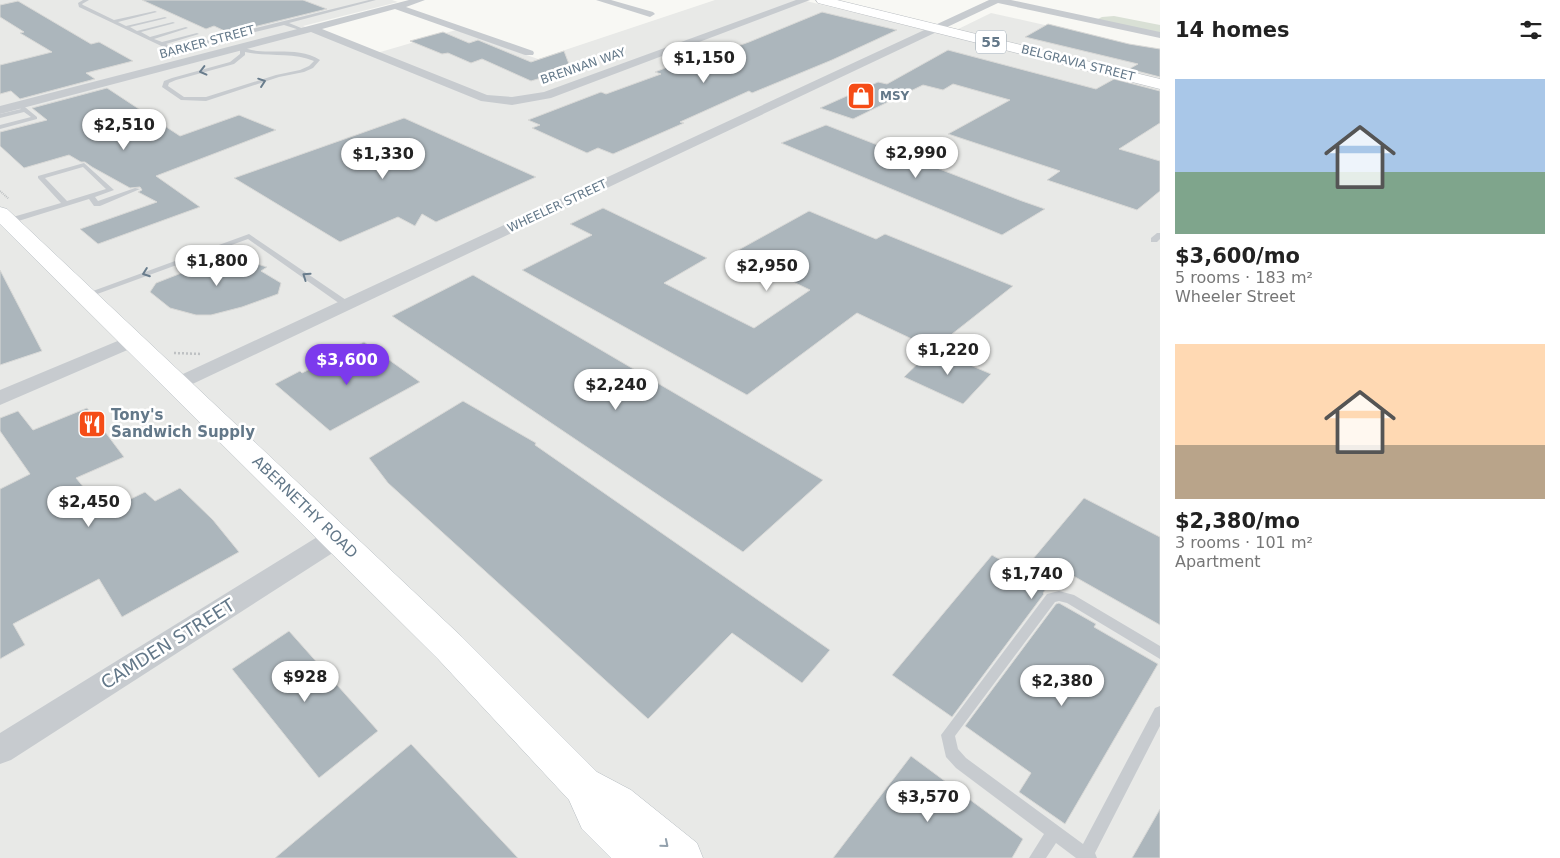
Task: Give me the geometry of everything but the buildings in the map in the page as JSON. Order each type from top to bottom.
[{"type":"street","points":[[379,0],[529,53]]},
{"type":"street","name":"BARKER STREET","points":[[0,110],[23,108],[420,0]]},
{"type":"street","points":[[600,0],[650,14]]},
{"type":"street","name":"BRENNAN WAY","points":[[309,30],[485,98],[512,101],[547,95],[805,0]]},
{"type":"street","name":"BELGRAVIA STREET","points":[[822,0],[1160,84]]},
{"type":"street","points":[[998,0],[1160,35]]},
{"type":"street","name":"WHEELER STREET","points":[[177,384],[998,0]]},
{"type":"street","points":[[1093,21],[1102,16],[1114,16],[1160,25]]},
{"type":"street","name":"ABERNETHY ROAD","points":[[4,217],[450,648],[583,786],[597,814],[641,858]]},
{"type":"street","points":[[0,398],[132,340]]},
{"type":"street","name":"CAMDEN STREET","points":[[0,750],[336,538]]},
{"type":"street","name":"ABERNETHY ROAD","points":[[583,786],[617,804],[682,858]]},
{"type":"lane","points":[[87,0],[80,3],[81,6],[174,50],[374,0]]},
{"type":"lane","points":[[105,16],[141,9]]},
{"type":"lane","points":[[114,21],[155,12]]},
{"type":"lane","points":[[126,27],[165,18]]},
{"type":"lane","points":[[284,23],[309,30]]},
{"type":"lane","points":[[137,32],[173,24]]},
{"type":"lane","points":[[150,38],[186,28]]},
{"type":"lane","points":[[161,44],[198,34]]},
{"type":"lane","points":[[240,49],[306,56],[317,60],[311,67],[302,71],[278,76],[206,99],[183,99],[165,87],[166,82],[174,78],[232,63],[243,54],[240,49]]},
{"type":"lane","points":[[0,116],[23,108],[35,118],[0,127]]},
{"type":"lane","points":[[4,217],[65,203],[111,190],[84,165],[40,177],[65,203]]},
{"type":"lane","points":[[91,196],[97,204],[137,189]]},
{"type":"lane","points":[[86,295],[249,236],[346,304]]},
{"type":"lane","points":[[1160,653],[1070,599],[1059,596],[1051,598],[948,735],[951,752],[961,763],[1087,856],[1160,712]]},
{"type":"lane","points":[[1037,858],[1054,832]]},
{"type":"shaded area","points":[[0,0],[392,0],[398,2],[303,26],[370,55],[456,30],[538,59],[715,0],[802,0],[946,35],[991,13],[1160,51],[1160,858],[0,858]]},
{"type":"shaded area","points":[[1114,16],[1160,25],[1160,35],[1094,21],[1102,17]]},
{"type":"place","name":"MSY","points":[[861,96]]},
{"type":"place","name":"Tony's Sandwich Supply","points":[[92,424]]}]
